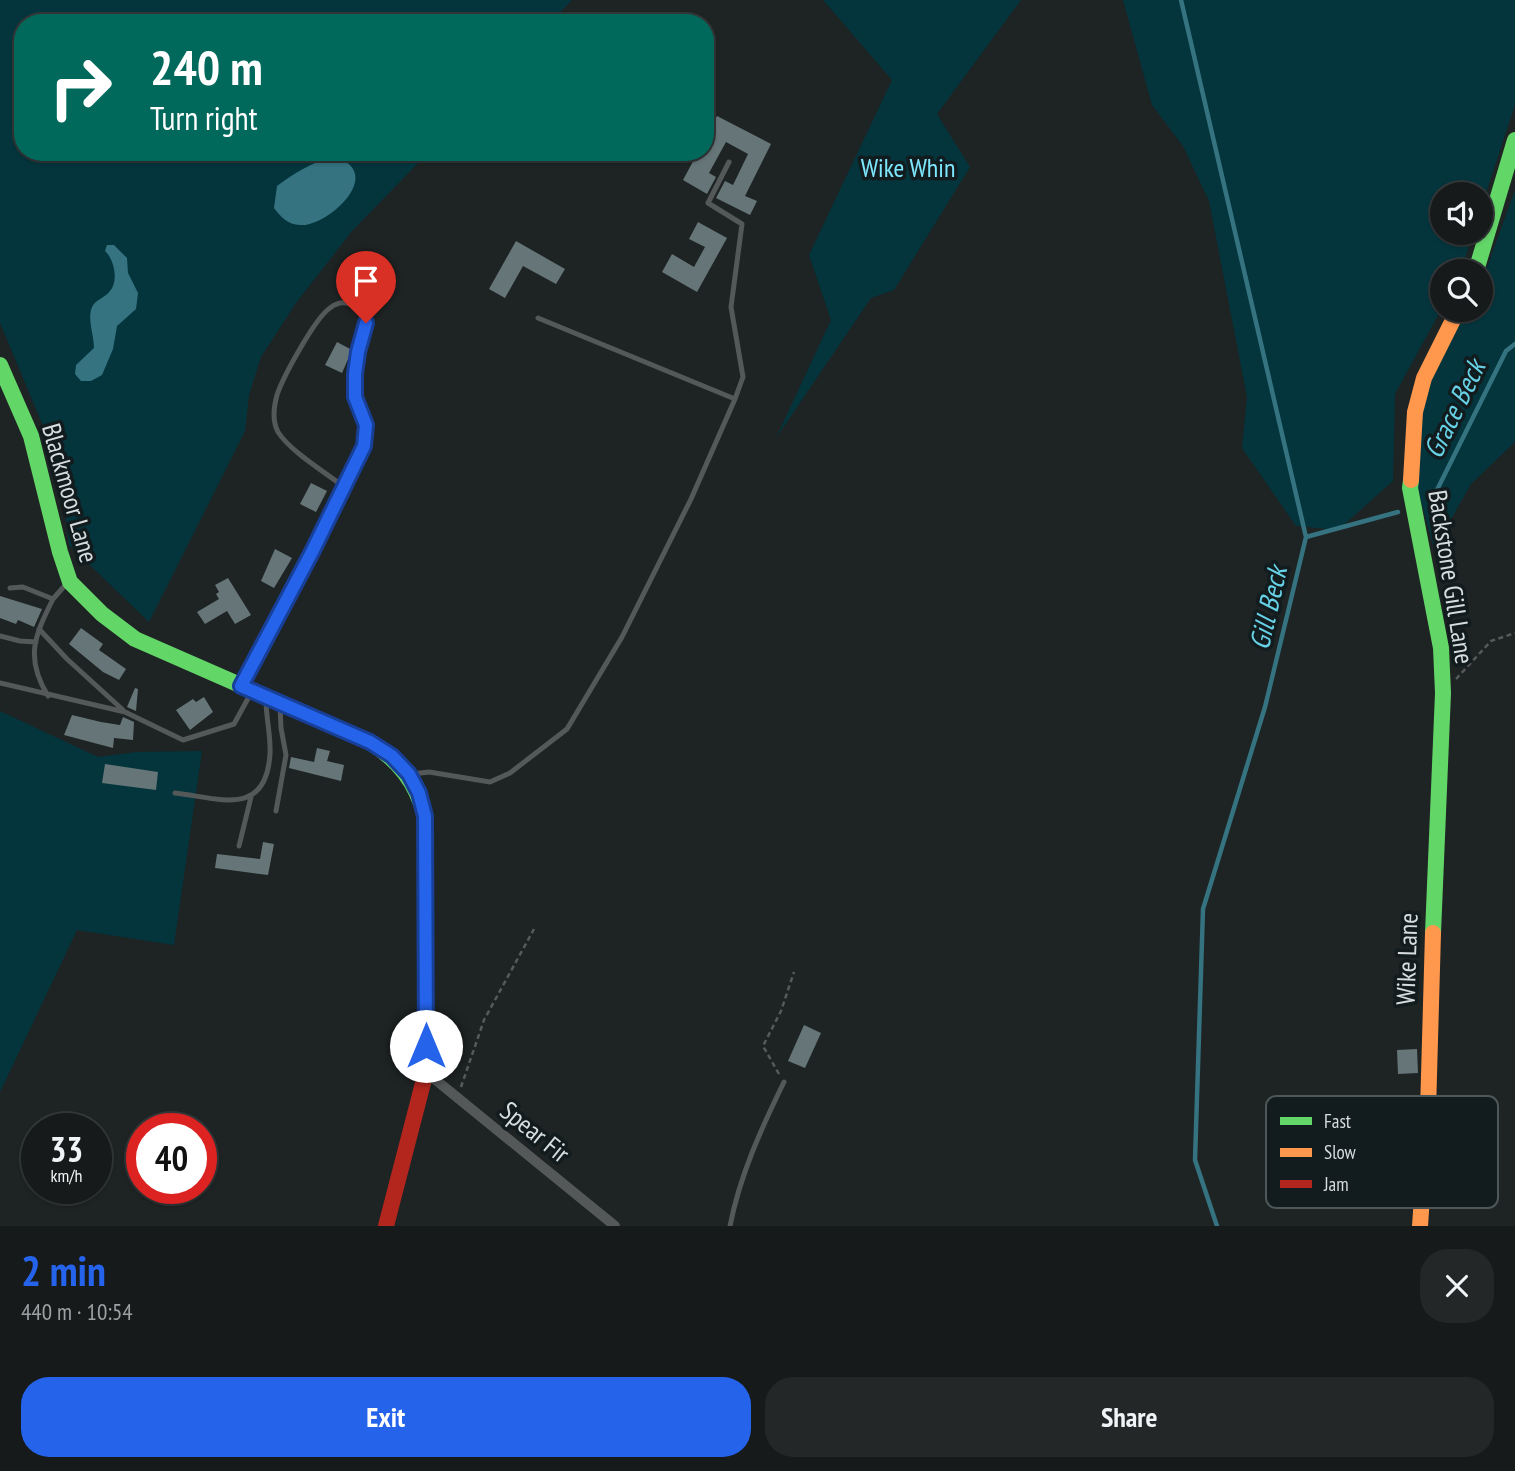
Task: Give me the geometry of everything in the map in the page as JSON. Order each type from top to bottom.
[{"type":"street","points":[[1480,259],[1515,140]]},
{"type":"street","name":"Backstone Gill Lane","points":[[1443,693],[1441,648],[1410,488],[1415,412],[1424,378],[1452,322]]},
{"type":"street","name":"Blackmoor Lane","points":[[0,365],[31,436],[69,580],[102,614],[135,639],[370,742],[392,756],[409,774],[419,793],[425,816],[426,1072],[386,1226]]},
{"type":"street","name":"Wike Lane","points":[[1428,1096],[1435,841],[1443,693]]},
{"type":"street","name":"Spear Fir","points":[[426,1072],[615,1226]]},
{"type":"street","name":"Wike Lane","points":[[1420,1226],[1421,1208]]},
{"type":"lane","points":[[409,774],[429,772],[490,782],[510,773],[567,729],[622,637],[691,499],[743,377],[731,307],[742,224],[708,203],[729,162]]},
{"type":"lane","points":[[0,683],[125,712],[183,740],[234,724],[260,694],[312,552],[344,487],[364,446],[366,425],[355,397],[355,374],[366,323],[360,310],[346,303],[331,306],[313,329],[278,394],[274,412],[277,430],[287,442],[344,487]]},
{"type":"lane","points":[[538,318],[735,399]]},
{"type":"lane","points":[[48,696],[37,677],[34,656],[36,642],[53,599],[69,580]]},
{"type":"lane","points":[[10,587],[23,587],[53,599]]},
{"type":"lane","points":[[39,629],[66,659],[125,712]]},
{"type":"lane","points":[[0,636],[36,642]]},
{"type":"lane","points":[[175,793],[235,800],[251,797],[259,792],[268,768],[270,752],[260,694]]},
{"type":"lane","points":[[260,694],[281,728],[286,755],[276,811]]},
{"type":"lane","points":[[239,846],[251,797]]},
{"type":"lane","points":[[730,1226],[736,1195],[758,1137],[784,1082]]},
{"type":"path","points":[[1443,693],[1491,640],[1515,633]]},
{"type":"path","points":[[457,1098],[484,1020],[534,929]]},
{"type":"path","points":[[784,1082],[763,1046],[781,1011],[794,972]]},
{"type":"green space","points":[[0,0],[572,0],[559,14],[14,14],[14,161],[420,161],[352,231],[296,303],[261,357],[249,395],[245,431],[149,622],[69,545],[59,464],[0,323]]},
{"type":"green space","name":"Wike Whin","points":[[823,0],[1021,0],[937,114],[970,167],[894,290],[871,298],[776,438],[831,320],[809,255],[892,80]]},
{"type":"green space","points":[[1123,0],[1515,0],[1515,105],[1490,182],[1430,182],[1430,245],[1469,245],[1465,259],[1430,259],[1430,322],[1434,322],[1395,394],[1393,481],[1338,530],[1296,526],[1242,448],[1247,397],[1209,201],[1183,146],[1152,105]]},
{"type":"green space","points":[[1515,190],[1515,442],[1471,484],[1434,549],[1417,487],[1425,387],[1459,322],[1493,322],[1493,259],[1490,259]]},
{"type":"green space","points":[[0,711],[98,757],[136,752],[202,751],[174,945],[77,930],[0,1092]]},
{"type":"shaded area","points":[[320,161],[344,161],[354,171],[355,183],[345,200],[328,216],[308,224],[296,225],[285,220],[274,208],[277,186]]},
{"type":"shaded area","points":[[107,245],[114,245],[127,258],[128,273],[138,293],[136,309],[117,326],[113,349],[102,375],[91,381],[81,381],[75,374],[76,365],[94,348],[91,310],[94,304],[110,291],[114,282],[113,265],[105,251]]},
{"type":"building","points":[[717,116],[771,144],[745,196],[757,201],[750,215],[716,198],[725,181],[733,185],[748,154],[726,142],[709,173],[716,177],[707,194],[683,180],[693,161],[714,161],[714,122]]},
{"type":"building","points":[[698,222],[727,238],[697,292],[662,272],[672,254],[694,267],[705,247],[689,239]]},
{"type":"building","points":[[516,241],[565,269],[556,284],[523,266],[505,298],[489,289]]},
{"type":"building","points":[[337,342],[352,350],[342,373],[325,365]]},
{"type":"building","points":[[311,483],[327,491],[316,512],[300,504]]},
{"type":"building","points":[[275,549],[292,558],[274,588],[261,581]]},
{"type":"building","points":[[228,578],[251,615],[235,624],[227,611],[205,624],[197,612],[219,599],[215,585]]},
{"type":"building","points":[[0,596],[42,609],[34,627],[18,620],[16,624],[0,618]]},
{"type":"building","points":[[81,628],[103,644],[99,650],[126,669],[119,680],[103,672],[69,644]]},
{"type":"building","points":[[135,688],[138,689],[136,711],[127,707]]},
{"type":"building","points":[[204,697],[213,712],[190,730],[176,710],[193,699],[196,702]]},
{"type":"building","points":[[72,715],[120,725],[123,717],[134,722],[133,740],[114,738],[113,748],[64,735]]},
{"type":"building","points":[[317,748],[330,751],[327,761],[344,765],[341,781],[289,768],[291,757],[314,762]]},
{"type":"building","points":[[105,764],[158,772],[156,790],[102,783]]},
{"type":"building","points":[[263,842],[274,844],[268,875],[215,868],[217,854],[260,859]]},
{"type":"building","points":[[804,1025],[821,1033],[805,1068],[788,1061]]},
{"type":"building","points":[[1417,1049],[1418,1073],[1398,1074],[1397,1050]]},
{"type":"waterway","name":"Gill Beck","points":[[1181,0],[1306,537],[1265,707],[1203,909],[1195,1160],[1217,1226]]},
{"type":"waterway","name":"Grace Beck","points":[[1434,496],[1506,351],[1515,344]]},
{"type":"waterway","name":"Grace Beck","points":[[1306,537],[1398,512]]},
{"type":"traffic: fast","points":[[1480,259],[1515,140]]},
{"type":"traffic: fast","points":[[0,365],[31,436],[70,582],[102,614],[135,639],[370,742],[398,765],[417,793],[425,816],[426,1072],[423,1083]]},
{"type":"traffic: fast","points":[[1411,480],[1410,488],[1441,648],[1443,693],[1433,933]]},
{"type":"traffic: slow","points":[[1411,480],[1415,412],[1424,378],[1452,322]]},
{"type":"traffic: slow","points":[[1428,1096],[1433,933]]},
{"type":"traffic: slow","points":[[1420,1226],[1421,1208]]},
{"type":"traffic: jam","points":[[386,1226],[423,1083]]},
{"type":"route","points":[[366,323],[355,374],[355,397],[366,425],[364,446],[241,686],[370,742],[392,756],[409,774],[419,793],[425,816],[426,1046]]}]
